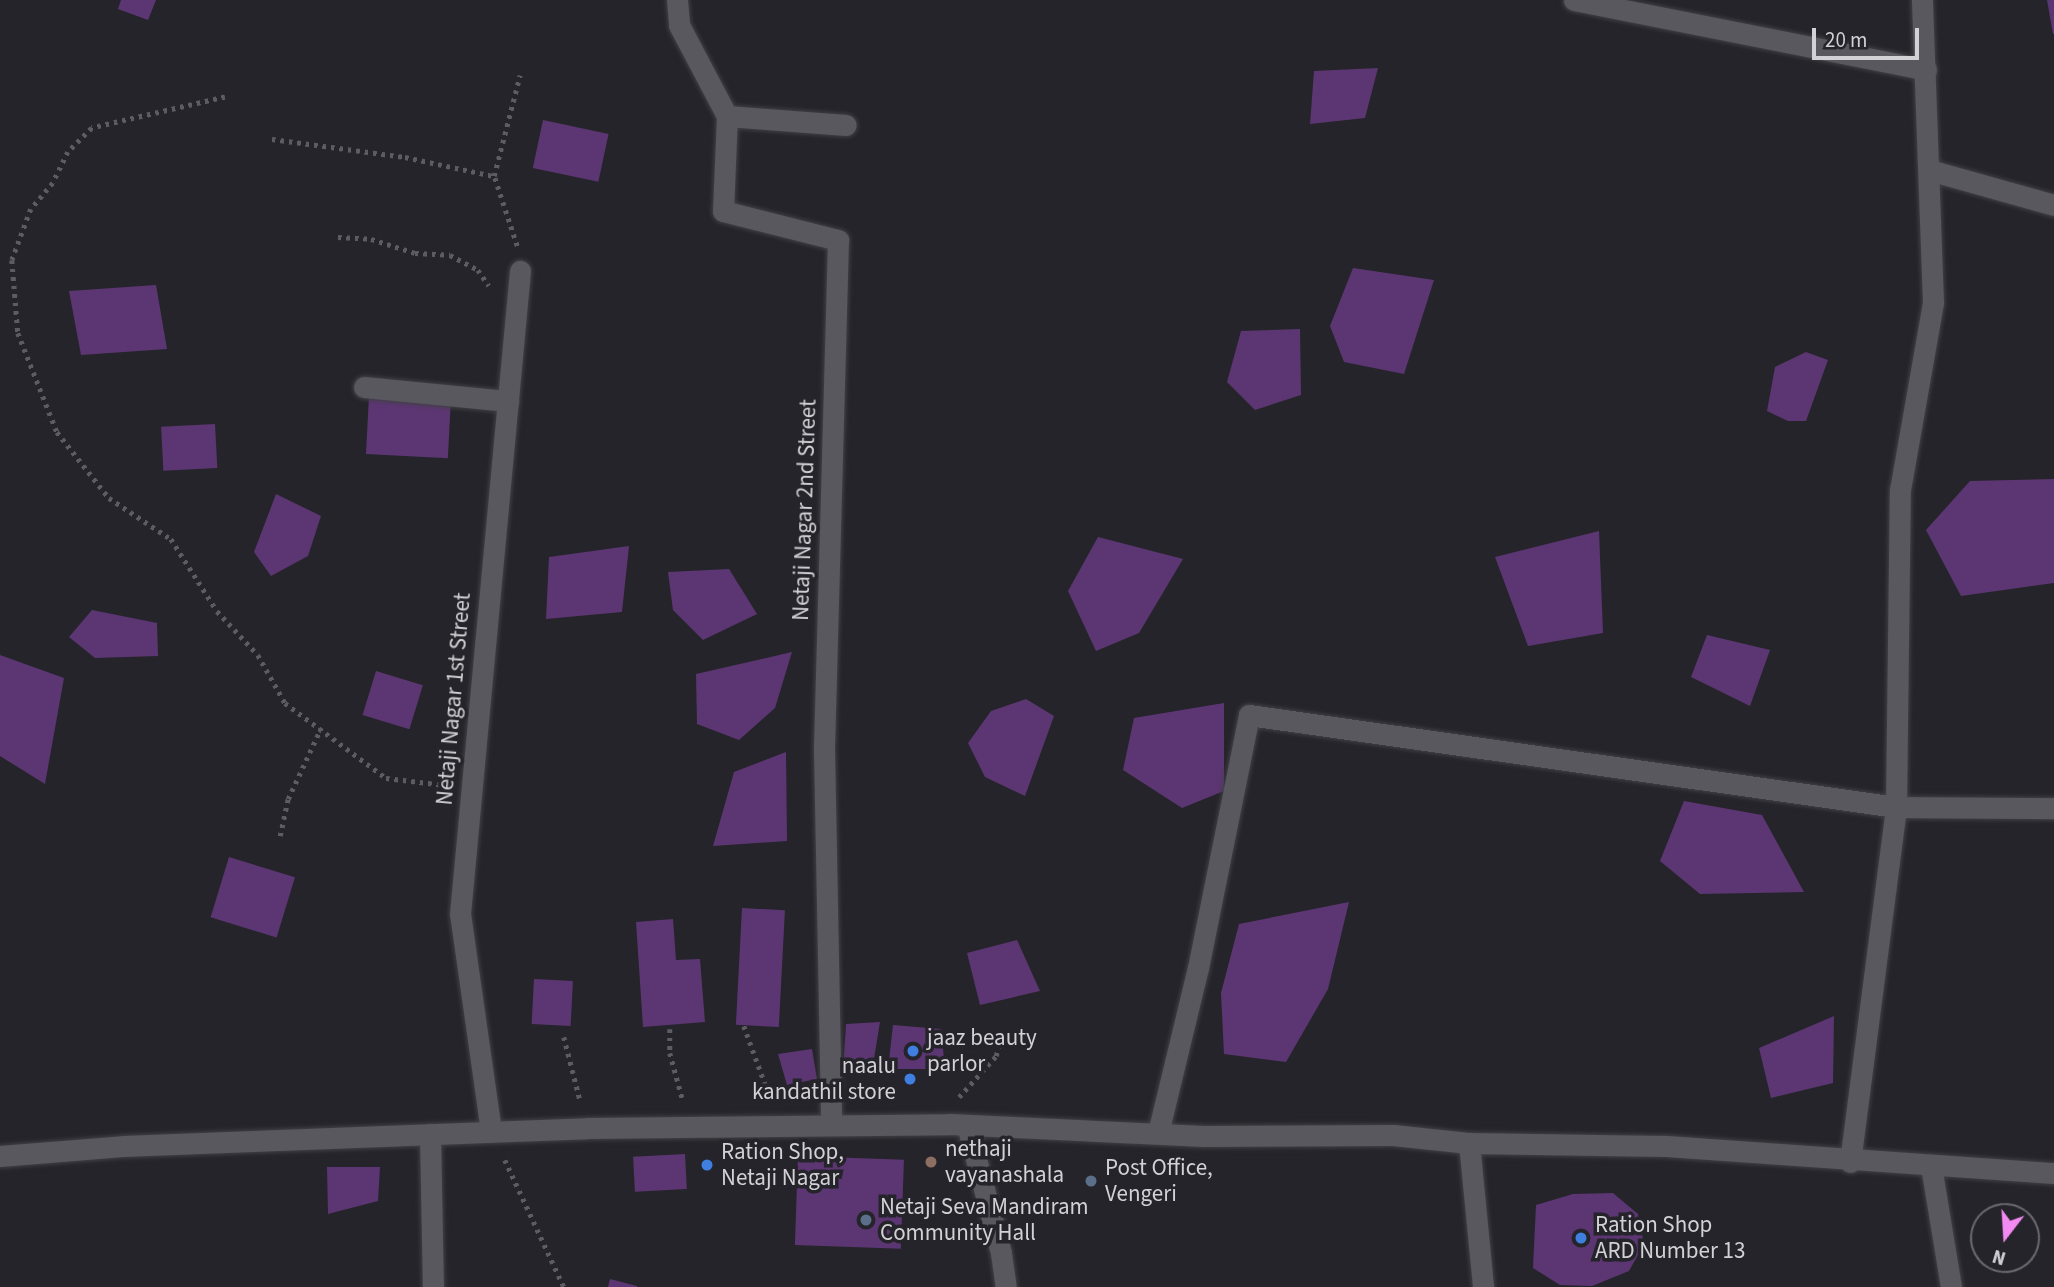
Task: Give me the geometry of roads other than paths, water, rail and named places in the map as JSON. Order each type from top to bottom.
[{"type":"street","points":[[677,0],[679,25],[727,116],[846,125]]},
{"type":"street","points":[[1574,0],[1926,70]]},
{"type":"street","points":[[1850,1162],[1896,807],[1900,490],[1933,302],[1922,0]]},
{"type":"street","name":"Netaji Nagar 2nd Street","points":[[727,116],[723,211],[838,240],[824,749],[831,1125]]},
{"type":"street","points":[[1929,170],[2054,205]]},
{"type":"street","name":"Netaji Nagar 1st Street","points":[[491,1132],[460,914],[520,271]]},
{"type":"street","points":[[364,387],[508,401]]},
{"type":"street","points":[[1158,1133],[1198,968],[1249,715],[1896,807],[2054,808]]},
{"type":"street","points":[[958,1124],[1001,1253],[1006,1287]]},
{"type":"street","points":[[0,1157],[123,1146],[588,1128],[958,1124],[1158,1133],[1393,1135],[1469,1143],[1666,1146],[1850,1162],[2054,1173]]},
{"type":"street","points":[[430,1134],[433,1287]]},
{"type":"street","points":[[1469,1143],[1483,1287]]},
{"type":"street","points":[[1931,1166],[1951,1287]]},
{"type":"place","name":"jaaz beauty parlor","points":[[913,1051]]},
{"type":"place","name":"naalu kandathil store","points":[[910,1079]]},
{"type":"place","name":"nethaji vayanashala","points":[[931,1162]]},
{"type":"place","name":"Ration Shop, Netaji Nagar","points":[[707,1165]]},
{"type":"place","name":"Post Office, Vengeri","points":[[1091,1181]]},
{"type":"place","name":"Netaji Seva Mandiram Community Hall","points":[[866,1220]]},
{"type":"place","name":"Ration Shop ARD Number 13","points":[[1581,1238]]}]
